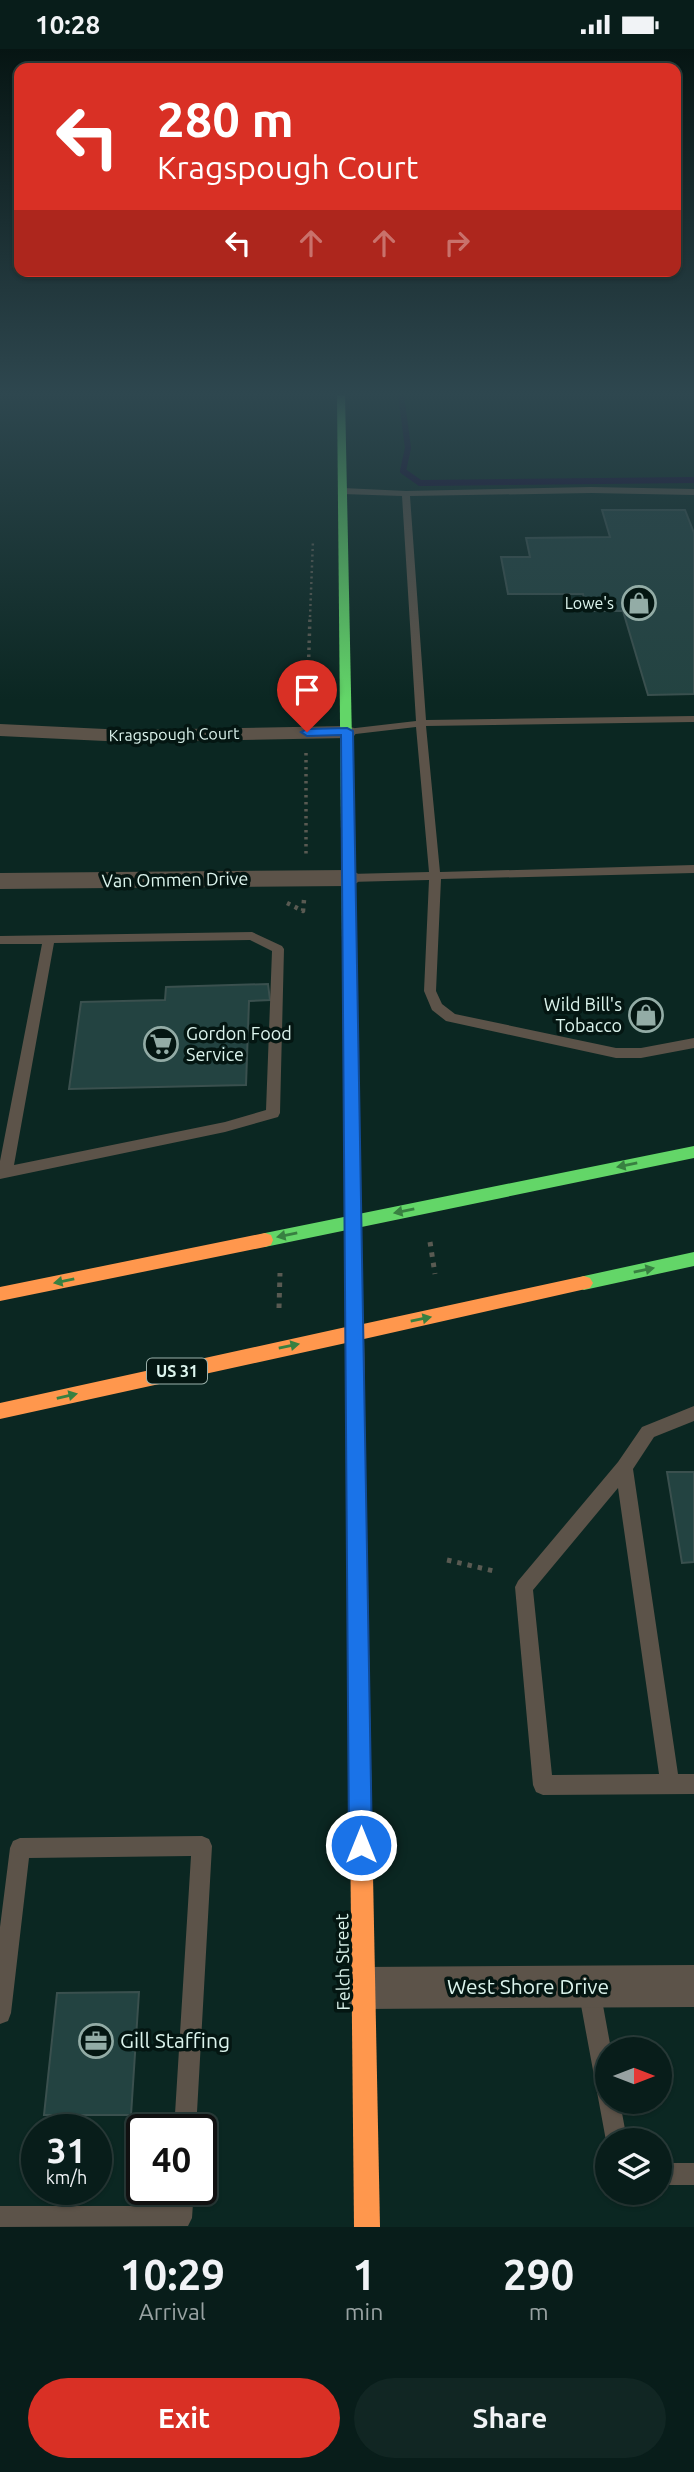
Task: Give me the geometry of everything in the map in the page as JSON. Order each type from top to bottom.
[{"type":"main road","name":"Felch Street","points":[[343,497],[366,2227]]},
{"type":"main road","points":[[0,1294],[694,1151]]},
{"type":"main road","name":"US 31","points":[[0,1411],[694,1259]]},
{"type":"street","name":"Kragspough Court","points":[[0,730],[126,736],[347,731]]},
{"type":"street","name":"Van Ommen Drive","points":[[0,881],[349,878]]},
{"type":"street","name":"West Shore Drive","points":[[363,1988],[694,1986]]},
{"type":"lane","points":[[406,497],[421,723],[435,876],[429,991],[437,1007],[451,1018],[616,1053],[641,1053],[694,1043]]},
{"type":"lane","points":[[347,731],[421,723],[694,719]]},
{"type":"lane","points":[[349,878],[694,869]]},
{"type":"lane","points":[[0,940],[49,939],[252,936],[278,949],[273,1113],[225,1127],[2,1172],[49,939]]},
{"type":"lane","points":[[694,1413],[648,1432],[624,1468],[524,1587],[543,1785],[694,1784]]},
{"type":"lane","points":[[624,1468],[670,1784]]},
{"type":"lane","points":[[0,2013],[20,1848],[202,1846],[186,2114]]},
{"type":"lane","points":[[589,1987],[598,2037]]},
{"type":"lane","points":[[672,2174],[694,2175]]},
{"type":"lane","points":[[0,2218],[180,2218],[181,2205]]},
{"type":"path","points":[[430,1241],[435,1275]]},
{"type":"path","points":[[279,1308],[280,1273]]},
{"type":"path","points":[[447,1560],[494,1571]]},
{"type":"building","name":"Lowe's","points":[[602,510],[685,510],[694,533],[694,694],[648,695],[623,611],[587,611],[583,594],[508,594],[501,557],[530,557],[526,538],[610,537]]},
{"type":"building","name":"Gordon Food Service","points":[[268,984],[270,1000],[249,1001],[246,1085],[69,1089],[81,1002],[165,1000],[166,987]]},
{"type":"building","points":[[667,1472],[694,1472],[694,1562],[682,1563]]},
{"type":"building","points":[[139,1992],[131,2114],[44,2114],[57,1993]]},
{"type":"traffic: fast","points":[[342,497],[349,939]]},
{"type":"traffic: fast","points":[[265,1240],[694,1152]]},
{"type":"traffic: fast","points":[[584,1283],[694,1259]]},
{"type":"traffic: fast","points":[[356,1425],[361,1825]]},
{"type":"traffic: slow","points":[[349,939],[356,1425]]},
{"type":"traffic: slow","points":[[0,1294],[265,1240]]},
{"type":"traffic: slow","points":[[0,1411],[584,1283]]},
{"type":"traffic: slow","points":[[361,1825],[367,2227]]},
{"type":"place","name":"Lowe's","points":[[639,603]]},
{"type":"place","name":"Wild Bill's Tobacco","points":[[646,1015]]},
{"type":"place","name":"Gordon Food Service","points":[[161,1044]]},
{"type":"place","name":"Gill Staffing","points":[[96,2041]]},
{"type":"route","points":[[307,732],[347,731],[361,1845]]}]
